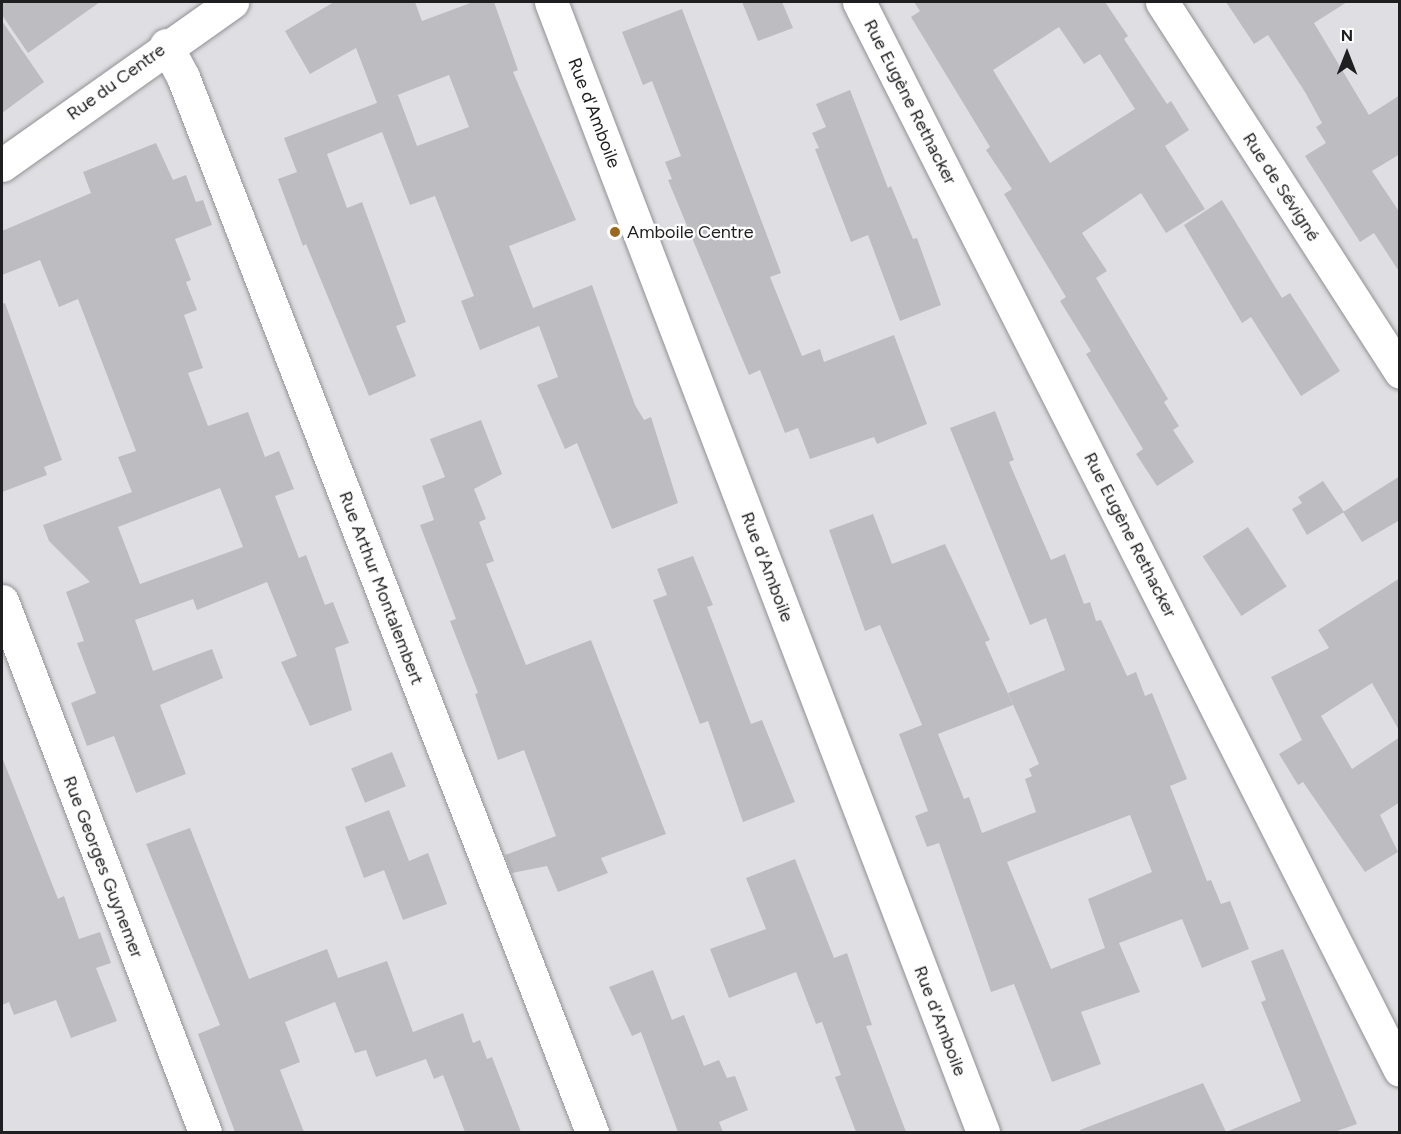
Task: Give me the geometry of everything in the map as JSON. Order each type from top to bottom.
[{"type":"street","name":"Rue du Centre","points":[[2,165],[166,45],[232,2]]},
{"type":"street","name":"Rue d'Amboile","points":[[551,2],[983,1132]]},
{"type":"street","name":"Rue Eugène Rethacker","points":[[859,2],[1400,1070]]},
{"type":"street","name":"Rue de Sévigné","points":[[1162,2],[1400,372]]},
{"type":"street","name":"Rue Arthur Montalembert","points":[[166,45],[192,99],[592,1132]]},
{"type":"street","name":"Rue Georges Guynemer","points":[[2,601],[205,1132]]},
{"type":"building","points":[[2,2],[100,2],[28,53],[2,15]]},
{"type":"building","points":[[334,2],[415,2],[422,21],[473,2],[494,2],[518,70],[513,72],[576,220],[509,246],[533,308],[592,285],[635,405],[644,420],[651,417],[678,503],[612,529],[577,443],[565,449],[537,385],[558,377],[539,326],[480,350],[461,301],[474,296],[435,196],[410,205],[382,132],[327,154],[347,208],[362,202],[406,322],[396,326],[416,376],[369,396],[306,244],[303,246],[278,179],[297,172],[284,138],[377,103],[356,48],[310,74],[285,31]],"holes":[[[449,75],[469,127],[417,146],[398,95],[384,100]]]},
{"type":"building","points":[[742,2],[782,2],[793,28],[758,41]]},
{"type":"building","points":[[914,2],[1105,2],[1128,36],[1124,39],[1167,104],[1171,101],[1189,130],[1165,146],[1205,209],[1166,233],[1141,193],[1082,233],[1107,271],[1096,278],[1168,399],[1164,402],[1179,426],[1173,430],[1194,462],[1157,486],[1136,454],[1143,449],[1086,354],[1091,351],[1060,301],[1066,297],[1004,194],[1012,189],[986,150],[990,147],[911,17],[920,11]],"holes":[[[1059,27],[1084,64],[1100,54],[1135,109],[1050,163],[993,70]]]},
{"type":"building","points":[[1226,2],[1347,2],[1314,23],[1369,115],[1400,95],[1400,154],[1372,171],[1400,213],[1400,273],[1374,233],[1360,242],[1305,156],[1326,143],[1316,127],[1322,123],[1305,92],[1268,35],[1254,44]]},
{"type":"building","points":[[682,9],[781,273],[770,277],[802,356],[820,349],[824,362],[894,335],[927,424],[877,444],[874,437],[810,459],[798,428],[785,433],[760,370],[749,375],[668,180],[672,179],[665,162],[681,156],[652,81],[643,85],[622,32]]},
{"type":"building","points":[[2,21],[44,82],[2,113]]},
{"type":"building","points":[[850,90],[888,188],[891,186],[913,239],[917,238],[941,305],[900,321],[868,235],[851,242],[815,149],[819,148],[812,133],[826,127],[816,104]]},
{"type":"building","points":[[156,143],[173,180],[186,175],[196,202],[203,200],[212,225],[175,239],[191,280],[186,282],[197,310],[184,315],[203,368],[188,373],[208,426],[248,412],[265,457],[279,451],[294,489],[275,496],[299,558],[306,555],[325,605],[333,602],[349,643],[335,648],[352,710],[310,726],[281,662],[297,656],[267,582],[197,610],[193,599],[135,620],[153,671],[212,649],[223,678],[160,705],[186,774],[136,793],[114,736],[87,746],[71,703],[96,693],[77,643],[84,641],[66,592],[90,582],[49,541],[43,525],[132,492],[118,457],[136,451],[78,299],[59,307],[40,260],[2,275],[2,231],[91,193],[83,172]],"holes":[[[220,488],[243,547],[140,584],[118,527]]]},
{"type":"building","points":[[1222,200],[1282,298],[1290,293],[1340,371],[1301,396],[1251,317],[1242,323],[1184,225]]},
{"type":"building","points":[[5,303],[62,460],[44,467],[47,475],[2,492],[2,304]]},
{"type":"building","points":[[995,411],[1014,460],[1009,462],[1051,560],[1065,554],[1084,604],[1090,602],[1096,621],[1101,620],[1127,676],[1136,672],[1145,696],[1152,693],[1187,779],[1170,786],[1207,881],[1211,880],[1221,904],[1230,901],[1249,949],[1202,968],[1182,919],[1119,943],[1140,992],[1081,1012],[1101,1064],[1052,1082],[1014,984],[991,992],[939,843],[927,847],[915,816],[928,811],[899,734],[922,725],[880,625],[865,631],[829,530],[873,514],[892,564],[945,544],[990,640],[985,642],[1013,705],[938,734],[964,799],[969,797],[982,833],[1036,812],[1025,779],[1032,776],[1029,769],[1039,764],[1008,693],[1065,670],[1046,618],[1030,625],[950,428]],"holes":[[[1130,815],[1152,872],[1088,899],[1105,948],[1051,969],[1007,862]]]},
{"type":"building","points":[[481,420],[502,474],[474,489],[486,519],[479,522],[494,561],[486,564],[526,665],[591,640],[666,834],[601,858],[608,873],[558,892],[547,866],[512,873],[505,855],[556,836],[524,750],[498,760],[475,694],[478,693],[450,621],[456,619],[420,525],[434,520],[422,486],[445,477],[430,439]]},
{"type":"building","points":[[1400,476],[1400,520],[1362,542],[1343,512]]},
{"type":"building","points":[[1323,481],[1344,512],[1307,535],[1292,509],[1302,503],[1298,497]]},
{"type":"building","points":[[1248,527],[1287,587],[1241,616],[1203,556]]},
{"type":"building","points":[[693,556],[713,605],[707,607],[751,724],[762,720],[795,802],[743,822],[708,721],[700,724],[653,600],[667,595],[657,569]]},
{"type":"building","points":[[1400,578],[1400,732],[1372,683],[1321,716],[1352,769],[1400,737],[1400,802],[1380,815],[1398,852],[1365,872],[1303,782],[1298,785],[1279,754],[1302,740],[1271,677],[1329,648],[1318,630]]},
{"type":"building","points":[[392,752],[406,786],[365,803],[351,768]]},
{"type":"building","points":[[2,757],[58,899],[64,896],[79,939],[100,932],[111,963],[96,968],[117,1021],[71,1038],[56,1000],[14,1015],[9,1002],[2,1005]]},
{"type":"building","points":[[389,810],[409,861],[428,853],[447,904],[403,920],[384,870],[364,878],[345,827]]},
{"type":"building","points":[[190,828],[249,979],[327,949],[338,978],[387,961],[413,1032],[463,1013],[473,1043],[480,1040],[487,1059],[492,1057],[521,1132],[465,1132],[443,1075],[434,1079],[426,1059],[376,1077],[366,1050],[355,1053],[335,1002],[285,1022],[300,1062],[280,1070],[304,1132],[235,1132],[198,1034],[220,1025],[146,844]]},
{"type":"building","points":[[795,859],[834,958],[847,953],[872,1025],[866,1026],[906,1132],[856,1132],[835,1077],[841,1075],[822,1022],[816,1024],[796,972],[729,998],[710,949],[766,929],[746,878]]},
{"type":"building","points":[[1283,949],[1357,1124],[1334,1132],[1226,1132],[1301,1101],[1261,1002],[1266,1000],[1251,961]]},
{"type":"building","points":[[653,970],[672,1020],[684,1015],[704,1066],[719,1060],[727,1078],[735,1076],[748,1110],[719,1122],[723,1132],[678,1132],[641,1032],[632,1036],[609,987]]},
{"type":"building","points":[[1203,1083],[1226,1132],[1081,1132],[1080,1130]]},
{"type":"place","name":"Amboile Centre","points":[[615,232]]}]
